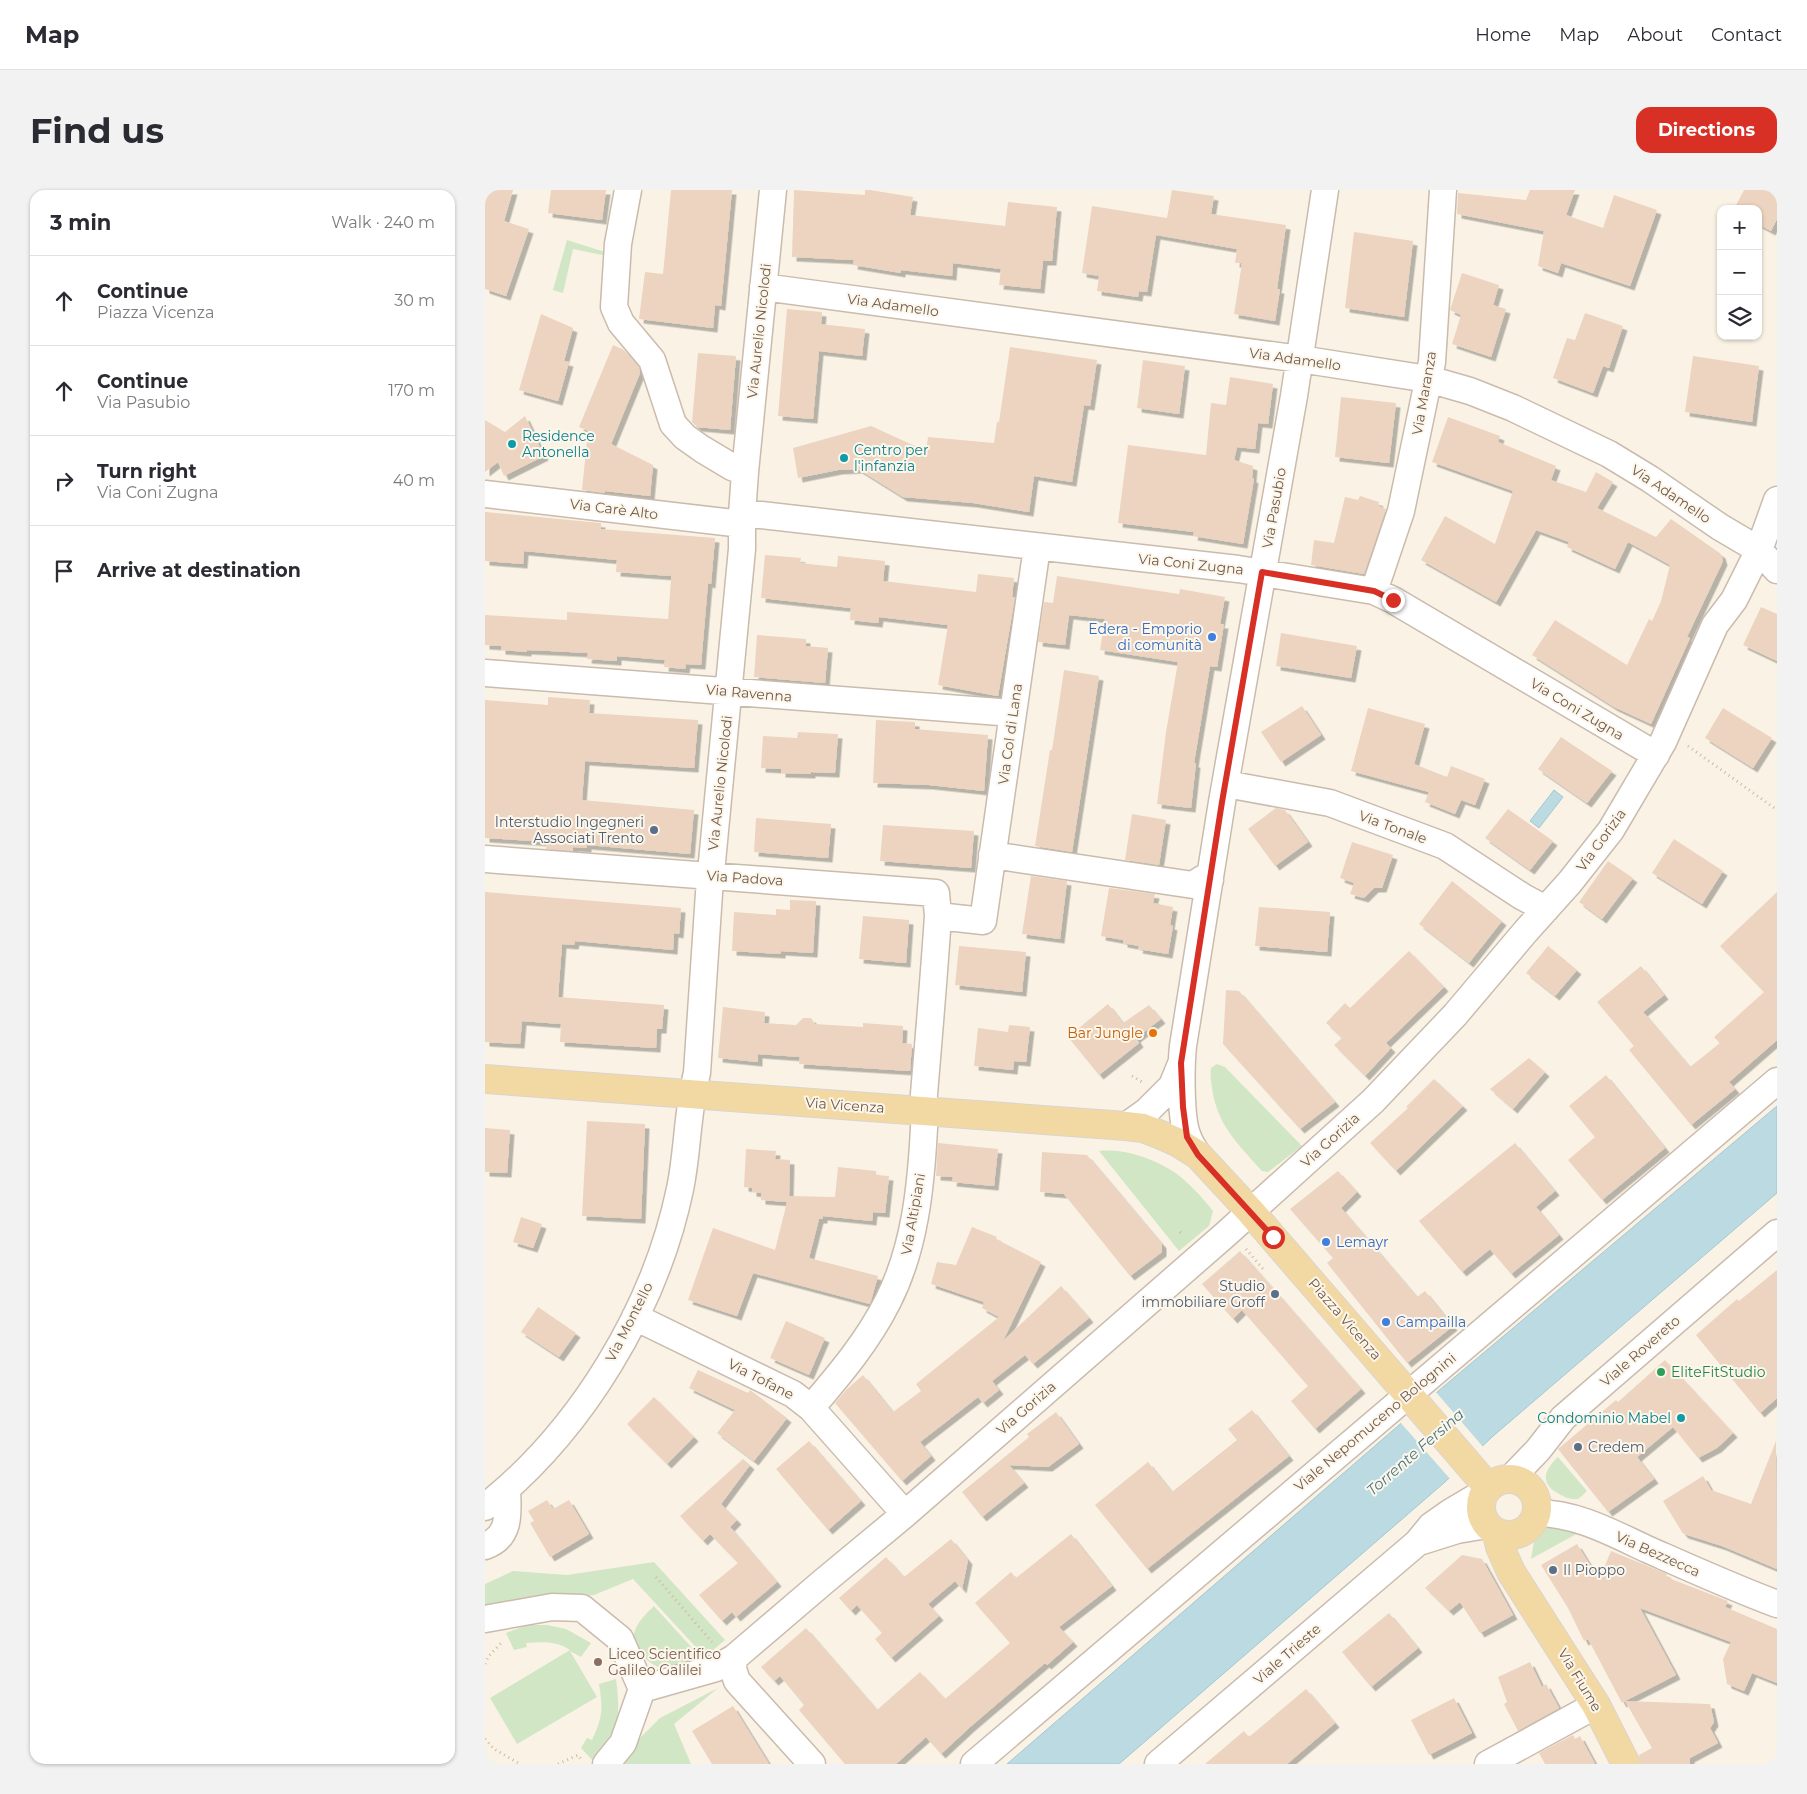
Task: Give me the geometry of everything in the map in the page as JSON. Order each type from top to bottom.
[{"type":"main road","name":"Via Vicenza","points":[[485,1079],[1126,1126],[1143,1128],[1161,1135],[1198,1155]]},
{"type":"main road","name":"Piazza Vicenza","points":[[1198,1155],[1251,1210],[1470,1466],[1494,1486],[1527,1484],[1537,1501],[1531,1522]]},
{"type":"main road","points":[[1494,1486],[1480,1503],[1481,1512],[1492,1529],[1509,1536],[1531,1522]]},
{"type":"main road","name":"Via Fiume","points":[[1529,1598],[1524,1547],[1531,1522]]},
{"type":"main road","name":"Via Fiume","points":[[1492,1529],[1511,1572],[1596,1705],[1626,1764]]},
{"type":"street","points":[[628,190],[619,244],[614,308],[621,323],[652,360],[673,424],[685,438],[732,467],[745,472]]},
{"type":"street","name":"Via Aurelio Nicolodi","points":[[692,1094],[697,1073],[711,876],[742,549],[745,472],[773,190]]},
{"type":"street","name":"Via Pasubio","points":[[1126,1126],[1147,1111],[1173,1086],[1181,1063],[1226,784],[1300,359],[1325,190]]},
{"type":"street","name":"Via Maranza","points":[[1374,591],[1401,511],[1429,379],[1443,190]]},
{"type":"street","name":"Via Adamello","points":[[763,287],[1300,359],[1446,383],[1513,408],[1609,454],[1651,479],[1720,527],[1759,550],[1777,570]]},
{"type":"street","name":"Via Carè Alto","points":[[485,494],[742,520]]},
{"type":"street","name":"Via Gorizia","points":[[642,1689],[717,1668],[725,1653],[905,1514],[1226,1234],[1373,1101],[1455,1015],[1570,882],[1611,830],[1656,755],[1715,625],[1734,600],[1759,550],[1777,500]]},
{"type":"street","name":"Via Coni Zugna","points":[[742,520],[771,516],[1262,572],[1374,591],[1393,600],[1656,755]]},
{"type":"street","name":"Via Col di Lana","points":[[939,916],[983,921],[1037,546]]},
{"type":"street","name":"Via Ravenna","points":[[485,673],[1013,714]]},
{"type":"street","name":"Via Tonale","points":[[1226,784],[1331,803],[1445,846],[1523,898],[1546,909]]},
{"type":"street","points":[[992,855],[1193,885],[1202,879],[1210,880]]},
{"type":"street","name":"Via Padova","points":[[485,858],[936,893],[939,916]]},
{"type":"street","points":[[925,1111],[924,1096],[939,916]]},
{"type":"street","name":"Via Pasubio","points":[[1181,1063],[1187,1137],[1198,1155]]},
{"type":"street","name":"Viale Nepomuceno Bolognini","points":[[974,1764],[1412,1399],[1777,1081]]},
{"type":"street","name":"Via Montello","points":[[485,1507],[507,1490],[562,1433],[592,1393],[635,1317],[662,1252],[679,1191],[686,1151],[692,1094]]},
{"type":"street","name":"Via Altipiani","points":[[811,1408],[843,1370],[874,1328],[889,1299],[905,1260],[919,1194],[925,1111]]},
{"type":"street","name":"Viale Rovereto","points":[[1494,1486],[1538,1450],[1563,1418],[1777,1233]]},
{"type":"street","name":"Via Tofane","points":[[635,1317],[793,1394],[811,1408],[905,1514]]},
{"type":"street","name":"Viale Trieste","points":[[1158,1764],[1417,1543],[1431,1526],[1494,1486]]},
{"type":"street","points":[[485,1546],[498,1539],[505,1531],[508,1517],[507,1490]]},
{"type":"street","name":"Via Bezzecca","points":[[1531,1522],[1569,1517],[1594,1526],[1739,1590],[1777,1604]]},
{"type":"street","name":"Viale Trieste","points":[[1417,1543],[1457,1530],[1492,1529]]},
{"type":"street","points":[[485,1619],[552,1607],[583,1608],[620,1639],[642,1689],[623,1742],[606,1764]]},
{"type":"street","points":[[725,1653],[737,1681],[812,1764]]},
{"type":"street","points":[[1488,1764],[1596,1705]]},
{"type":"path","points":[[1684,743],[1777,810]]},
{"type":"path","points":[[657,1577],[725,1653]]},
{"type":"path","points":[[485,1739],[494,1749],[520,1764]]},
{"type":"path","points":[[558,1764],[578,1755],[584,1764]]},
{"type":"green space","points":[[567,240],[608,253],[607,256],[573,249],[563,293],[553,290]]},
{"type":"green space","points":[[1217,1064],[1225,1067],[1302,1146],[1268,1172],[1262,1171],[1237,1143],[1219,1113],[1212,1088],[1211,1076],[1211,1068]]},
{"type":"green space","points":[[1099,1151],[1119,1151],[1150,1159],[1177,1174],[1196,1191],[1213,1211],[1209,1226],[1179,1251]]},
{"type":"green space","points":[[1558,1457],[1587,1491],[1578,1499],[1570,1499],[1563,1496],[1547,1483],[1546,1474]]},
{"type":"green space","points":[[1544,1527],[1561,1527],[1580,1532],[1531,1559],[1535,1535]]},
{"type":"green space","points":[[654,1562],[725,1640],[705,1657],[633,1579],[594,1595],[528,1605],[485,1615],[485,1584],[513,1571],[567,1575]]},
{"type":"green space","points":[[654,1606],[702,1659],[664,1669],[659,1668],[639,1653],[633,1639],[634,1632],[637,1625]]},
{"type":"green space","points":[[527,1625],[547,1625],[566,1629],[591,1643],[581,1657],[570,1651],[597,1697],[517,1744],[490,1698],[570,1650],[560,1645],[544,1642],[526,1643],[527,1647],[514,1650],[506,1633]]},
{"type":"green space","points":[[616,1679],[618,1714],[616,1724],[609,1742],[594,1762],[581,1748],[587,1738],[592,1740],[600,1719],[601,1700],[599,1684]]},
{"type":"green space","points":[[718,1688],[674,1724],[691,1764],[620,1764],[633,1745],[660,1718]]},
{"type":"water","points":[[1554,790],[1563,797],[1539,828],[1530,821]]},
{"type":"water","name":"Torrente Fersina","points":[[1777,1106],[1777,1193],[1492,1437],[1445,1482],[1119,1764],[1007,1764],[1443,1387]]},
{"type":"pier","points":[[1435,1391],[1484,1448],[1451,1480],[1400,1422]]},
{"type":"building","points":[[485,190],[513,190],[504,221],[529,229],[506,296],[485,289]]},
{"type":"building","points":[[551,190],[606,190],[602,220],[548,213]]},
{"type":"building","points":[[671,190],[732,190],[721,306],[715,305],[713,328],[639,319],[645,272],[663,274]]},
{"type":"building","points":[[794,190],[865,195],[865,190],[870,190],[913,197],[910,215],[1005,226],[1008,202],[1057,207],[1052,261],[1043,261],[1040,289],[999,285],[1001,269],[953,263],[952,276],[901,270],[901,273],[853,265],[854,260],[792,257]]},
{"type":"building","points":[[1172,190],[1214,196],[1211,214],[1286,225],[1277,289],[1280,289],[1275,321],[1234,314],[1242,263],[1235,263],[1237,249],[1156,235],[1147,292],[1139,291],[1138,297],[1097,291],[1099,276],[1082,273],[1092,206],[1167,218]]},
{"type":"building","points":[[1530,190],[1575,190],[1566,215],[1603,228],[1614,195],[1657,210],[1630,286],[1561,263],[1558,273],[1538,266],[1544,231],[1457,214],[1458,193],[1526,200]]},
{"type":"building","points":[[1744,190],[1777,190],[1777,219],[1771,231],[1762,226],[1762,205],[1736,205]]},
{"type":"building","points":[[1354,232],[1413,241],[1404,317],[1345,308]]},
{"type":"building","points":[[1462,273],[1499,285],[1493,305],[1506,309],[1491,357],[1452,344],[1461,315],[1450,310]]},
{"type":"building","points":[[787,309],[822,312],[821,324],[865,329],[862,356],[819,351],[813,419],[778,416]]},
{"type":"building","points":[[1585,313],[1623,326],[1609,368],[1603,366],[1593,393],[1553,378],[1567,338],[1575,340]]},
{"type":"building","points":[[541,314],[573,328],[564,361],[569,362],[558,401],[519,390]]},
{"type":"building","points":[[613,345],[624,350],[639,367],[640,373],[611,444],[653,465],[650,496],[582,490],[588,431],[579,427]]},
{"type":"building","points":[[1010,347],[1097,360],[1090,406],[1084,405],[1072,482],[1034,476],[1029,512],[973,503],[903,497],[858,469],[838,470],[798,478],[793,448],[871,426],[926,451],[928,437],[994,443]]},
{"type":"building","points":[[698,353],[736,356],[730,430],[697,427],[692,422]]},
{"type":"building","points":[[1693,356],[1759,366],[1752,422],[1685,412]]},
{"type":"building","points":[[1143,360],[1185,366],[1179,414],[1137,408]]},
{"type":"building","points":[[1230,377],[1273,384],[1268,424],[1258,423],[1255,449],[1237,447],[1234,460],[1253,466],[1252,478],[1254,479],[1243,544],[1193,536],[1194,532],[1118,523],[1128,445],[1206,455],[1211,403],[1226,405]]},
{"type":"building","points":[[1341,397],[1396,403],[1389,463],[1335,457]]},
{"type":"building","name":"Residence Antonella","points":[[525,416],[544,456],[504,476],[498,462],[485,472],[485,420],[505,432]]},
{"type":"building","points":[[1448,417],[1500,436],[1498,442],[1556,466],[1551,480],[1586,492],[1596,472],[1613,482],[1597,508],[1656,537],[1671,519],[1721,554],[1723,561],[1687,637],[1690,638],[1651,724],[1614,707],[1532,655],[1555,620],[1627,665],[1649,619],[1652,621],[1661,601],[1670,565],[1628,542],[1615,569],[1567,547],[1569,542],[1536,530],[1496,602],[1421,560],[1445,516],[1495,544],[1513,491],[1432,462]]},
{"type":"building","points":[[1360,496],[1379,502],[1378,506],[1386,509],[1364,574],[1311,565],[1314,540],[1334,543],[1345,497],[1358,500]]},
{"type":"building","points":[[485,512],[601,523],[601,529],[715,538],[711,584],[708,583],[701,665],[686,664],[685,669],[664,667],[665,660],[617,656],[617,661],[587,659],[588,653],[501,650],[501,646],[485,645],[485,615],[567,620],[567,612],[668,619],[671,576],[616,572],[617,560],[524,551],[523,564],[485,561]]},
{"type":"building","points":[[765,555],[801,558],[800,563],[837,567],[838,556],[885,561],[883,581],[976,592],[978,574],[1014,578],[1012,597],[1015,597],[998,696],[938,685],[948,625],[879,617],[878,623],[850,620],[851,608],[761,598]]},
{"type":"building","points":[[1057,576],[1179,594],[1180,589],[1225,597],[1220,624],[1224,624],[1217,667],[1210,666],[1194,763],[1196,763],[1191,808],[1157,804],[1166,732],[1178,662],[1100,650],[1105,619],[1069,615],[1065,645],[1038,642],[1044,602],[1053,603]]},
{"type":"building","points":[[1761,607],[1777,614],[1777,661],[1743,645]]},
{"type":"building","points":[[1281,633],[1357,646],[1351,678],[1276,666]]},
{"type":"building","points":[[757,635],[806,639],[806,646],[828,648],[825,683],[754,677]]},
{"type":"building","points":[[1064,670],[1099,676],[1072,852],[1035,846]]},
{"type":"building","points":[[548,697],[590,700],[589,713],[698,720],[694,768],[585,761],[582,800],[694,810],[690,854],[587,845],[587,848],[573,847],[573,851],[546,849],[547,842],[485,838],[485,700],[548,705]]},
{"type":"building","points":[[1302,706],[1321,735],[1281,762],[1261,732]]},
{"type":"building","points":[[1368,708],[1425,724],[1414,764],[1447,777],[1451,766],[1485,779],[1475,805],[1461,800],[1455,814],[1425,802],[1429,792],[1351,771]]},
{"type":"building","points":[[1723,708],[1772,738],[1753,768],[1705,738]]},
{"type":"building","points":[[876,720],[915,722],[915,729],[988,735],[984,791],[929,785],[873,783]]},
{"type":"building","points":[[798,732],[838,734],[835,773],[781,773],[781,769],[761,768],[763,736],[797,738]]},
{"type":"building","points":[[1561,737],[1612,771],[1587,803],[1538,769]]},
{"type":"building","points":[[1276,808],[1285,810],[1308,842],[1275,866],[1248,829]]},
{"type":"building","points":[[1508,809],[1553,841],[1530,870],[1485,838]]},
{"type":"building","points":[[1132,814],[1166,820],[1159,865],[1125,860]]},
{"type":"building","points":[[756,818],[831,824],[828,858],[754,852]]},
{"type":"building","points":[[883,825],[974,831],[971,868],[880,861]]},
{"type":"building","points":[[1674,839],[1723,871],[1702,904],[1652,873]]},
{"type":"building","points":[[1352,842],[1393,855],[1382,888],[1374,888],[1364,898],[1350,894],[1354,883],[1340,878]]},
{"type":"building","points":[[1608,861],[1633,878],[1602,919],[1579,902]]},
{"type":"building","points":[[1031,876],[1067,881],[1060,939],[1022,934]]},
{"type":"building","points":[[1452,881],[1502,921],[1469,963],[1419,924]]},
{"type":"building","points":[[1109,888],[1155,894],[1153,903],[1173,907],[1170,925],[1173,926],[1168,954],[1138,949],[1139,946],[1123,943],[1123,940],[1101,936]]},
{"type":"building","points":[[485,892],[681,908],[679,934],[674,933],[673,950],[575,941],[574,945],[562,944],[558,997],[664,1005],[662,1029],[657,1029],[656,1048],[560,1042],[561,1024],[522,1021],[520,1044],[485,1042]]},
{"type":"building","points":[[1777,892],[1777,1040],[1729,1082],[1735,1089],[1691,1125],[1629,1050],[1634,1046],[1597,1002],[1641,966],[1664,995],[1643,1012],[1690,1067],[1720,1043],[1714,1037],[1764,992],[1720,946]]},
{"type":"building","points":[[790,900],[816,901],[813,953],[781,951],[781,954],[732,951],[734,912],[776,915],[776,909],[790,910]]},
{"type":"building","points":[[1259,907],[1330,912],[1327,952],[1255,946]]},
{"type":"building","points":[[863,916],[909,920],[906,963],[859,959]]},
{"type":"building","points":[[959,946],[1026,952],[1022,992],[955,985]]},
{"type":"building","points":[[1548,946],[1577,970],[1555,996],[1526,973]]},
{"type":"building","points":[[1409,951],[1444,987],[1386,1043],[1391,1048],[1365,1076],[1334,1045],[1342,1038],[1326,1023],[1345,1003],[1350,1008]]},
{"type":"building","points":[[1226,990],[1239,991],[1335,1102],[1300,1129],[1223,1044]]},
{"type":"building","points":[[1108,1004],[1123,1023],[1149,1005],[1161,1019],[1136,1038],[1139,1043],[1099,1075],[1068,1037]]},
{"type":"building","points":[[723,1007],[765,1012],[764,1023],[796,1025],[803,1018],[811,1018],[815,1024],[863,1027],[863,1023],[903,1026],[902,1043],[912,1044],[910,1071],[799,1064],[800,1057],[758,1054],[758,1062],[718,1058]]},
{"type":"building","points":[[1009,1025],[1030,1027],[1026,1062],[1014,1061],[1013,1070],[974,1066],[978,1028],[1008,1032]]},
{"type":"building","points":[[1529,1058],[1545,1072],[1513,1109],[1490,1089]]},
{"type":"building","points":[[1606,1075],[1665,1148],[1602,1200],[1568,1160],[1595,1137],[1569,1106]]},
{"type":"building","points":[[1434,1079],[1463,1106],[1396,1171],[1370,1143],[1408,1108],[1406,1107]]},
{"type":"building","points":[[587,1121],[645,1124],[641,1219],[582,1216]]},
{"type":"building","points":[[485,1128],[510,1130],[507,1173],[485,1172]]},
{"type":"building","points":[[938,1143],[998,1149],[994,1186],[952,1182],[953,1177],[936,1176]]},
{"type":"building","points":[[1515,1143],[1555,1191],[1536,1207],[1559,1235],[1511,1274],[1490,1249],[1462,1272],[1419,1221]]},
{"type":"building","points":[[746,1149],[776,1151],[775,1159],[790,1160],[789,1196],[835,1197],[838,1167],[876,1171],[876,1175],[889,1176],[885,1213],[873,1212],[872,1221],[823,1216],[823,1219],[819,1219],[809,1258],[878,1276],[870,1304],[753,1273],[737,1316],[688,1300],[713,1228],[775,1250],[787,1202],[761,1200],[761,1193],[752,1192],[752,1188],[744,1187]]},
{"type":"building","points":[[1042,1152],[1087,1155],[1162,1244],[1162,1252],[1130,1276],[1064,1194],[1040,1192]]},
{"type":"building","points":[[1338,1171],[1357,1192],[1341,1208],[1417,1297],[1425,1291],[1453,1326],[1407,1363],[1327,1263],[1333,1258],[1290,1209]]},
{"type":"building","points":[[521,1217],[542,1224],[533,1248],[513,1242]]},
{"type":"building","points":[[972,1227],[997,1237],[996,1239],[1041,1262],[1003,1341],[1061,1286],[1089,1318],[1033,1364],[1025,1355],[992,1381],[999,1390],[983,1403],[978,1397],[920,1442],[931,1456],[902,1481],[835,1403],[863,1375],[893,1412],[921,1391],[916,1384],[999,1317],[982,1308],[984,1302],[931,1284],[937,1262],[956,1265]]},
{"type":"building","points":[[1240,1251],[1361,1389],[1315,1429],[1291,1401],[1308,1386],[1242,1310],[1233,1319],[1202,1284]]},
{"type":"building","points":[[1777,1270],[1777,1398],[1760,1413],[1696,1335],[1737,1299],[1739,1301]]},
{"type":"building","points":[[538,1307],[576,1333],[559,1357],[521,1332]]},
{"type":"building","points":[[786,1321],[825,1338],[809,1375],[770,1358]]},
{"type":"building","points":[[1665,1360],[1733,1433],[1717,1448],[1698,1458],[1673,1427],[1637,1457],[1654,1479],[1608,1512],[1558,1449],[1616,1400],[1618,1402]]},
{"type":"building","points":[[698,1370],[748,1393],[750,1390],[787,1418],[754,1461],[717,1433],[735,1410],[689,1388]]},
{"type":"building","points":[[654,1397],[694,1437],[667,1464],[627,1424]]},
{"type":"building","points":[[1252,1410],[1289,1456],[1147,1569],[1095,1505],[1148,1462],[1172,1492],[1237,1440],[1228,1429]]},
{"type":"building","points":[[1056,1412],[1079,1444],[1048,1467],[1009,1465],[1024,1483],[982,1517],[962,1492],[1029,1437],[1027,1434]]},
{"type":"building","points":[[809,1441],[861,1501],[828,1530],[776,1469]]},
{"type":"building","points":[[1776,1441],[1777,1569],[1682,1532],[1663,1501],[1703,1476],[1711,1490],[1751,1504]]},
{"type":"building","points":[[743,1459],[750,1465],[721,1504],[737,1520],[730,1527],[777,1582],[736,1617],[732,1612],[722,1621],[699,1595],[738,1563],[710,1534],[703,1541],[680,1516]]},
{"type":"building","points":[[547,1500],[553,1509],[569,1500],[589,1534],[550,1557],[530,1523],[534,1521],[528,1511]]},
{"type":"building","points":[[1071,1534],[1112,1586],[1059,1627],[1073,1642],[1047,1665],[1045,1663],[941,1754],[926,1737],[896,1764],[845,1764],[799,1710],[804,1705],[780,1676],[774,1681],[761,1667],[806,1628],[877,1710],[920,1672],[945,1699],[1010,1643],[975,1603],[1011,1572],[1016,1578]]},
{"type":"building","points":[[951,1539],[968,1560],[962,1589],[955,1581],[928,1604],[939,1616],[891,1658],[875,1639],[882,1633],[857,1605],[851,1611],[839,1598],[886,1557],[904,1577]]},
{"type":"building","points":[[1577,1544],[1599,1580],[1611,1551],[1667,1574],[1666,1577],[1728,1601],[1725,1607],[1777,1629],[1777,1683],[1752,1673],[1744,1691],[1727,1684],[1723,1659],[1731,1642],[1640,1608],[1676,1675],[1622,1703],[1588,1639],[1584,1641],[1568,1608],[1541,1565]]},
{"type":"building","points":[[1462,1555],[1482,1559],[1513,1615],[1480,1633],[1460,1602],[1449,1611],[1425,1588]]},
{"type":"building","points":[[1389,1613],[1418,1648],[1371,1687],[1342,1652]]},
{"type":"building","points":[[1530,1662],[1542,1687],[1546,1684],[1559,1708],[1518,1731],[1504,1704],[1507,1702],[1498,1677]]},
{"type":"building","points":[[1306,1689],[1335,1723],[1287,1764],[1205,1764],[1244,1731],[1249,1737]]},
{"type":"building","points":[[1454,1698],[1472,1733],[1429,1755],[1411,1720]]},
{"type":"building","points":[[1625,1701],[1710,1704],[1714,1722],[1710,1728],[1718,1743],[1690,1758],[1690,1764],[1641,1764],[1639,1755],[1652,1748]]},
{"type":"building","points":[[733,1706],[769,1764],[712,1764],[692,1731]]},
{"type":"building","points":[[1573,1735],[1575,1739],[1580,1736],[1595,1764],[1545,1764],[1539,1753]]},
{"type":"place","name":"Residence Antonella","points":[[512,444]]},
{"type":"place","name":"Centro per l'infanzia","points":[[844,458]]},
{"type":"place","name":"Edera - Emporio di comunità","points":[[1212,637]]},
{"type":"place","name":"Interstudio Ingegneri Associati Trento","points":[[654,830]]},
{"type":"place","name":"Bar Jungle","points":[[1153,1033]]},
{"type":"place","name":"Lemayr","points":[[1326,1242]]},
{"type":"place","name":"Studio immobiliare Groff","points":[[1275,1294]]},
{"type":"place","name":"Campailla","points":[[1386,1322]]},
{"type":"place","name":"EliteFitStudio","points":[[1661,1372]]},
{"type":"place","name":"Condominio Mabel","points":[[1681,1418]]},
{"type":"place","name":"Credem","points":[[1578,1447]]},
{"type":"place","name":"Il Pioppo","points":[[1553,1570]]},
{"type":"place","name":"Liceo Scientifico Galileo Galilei","points":[[598,1662]]},
{"type":"route","points":[[1273,1237],[1251,1210],[1198,1155],[1187,1137],[1183,1107],[1181,1063],[1222,802],[1262,572],[1374,591],[1393,600]]}]
